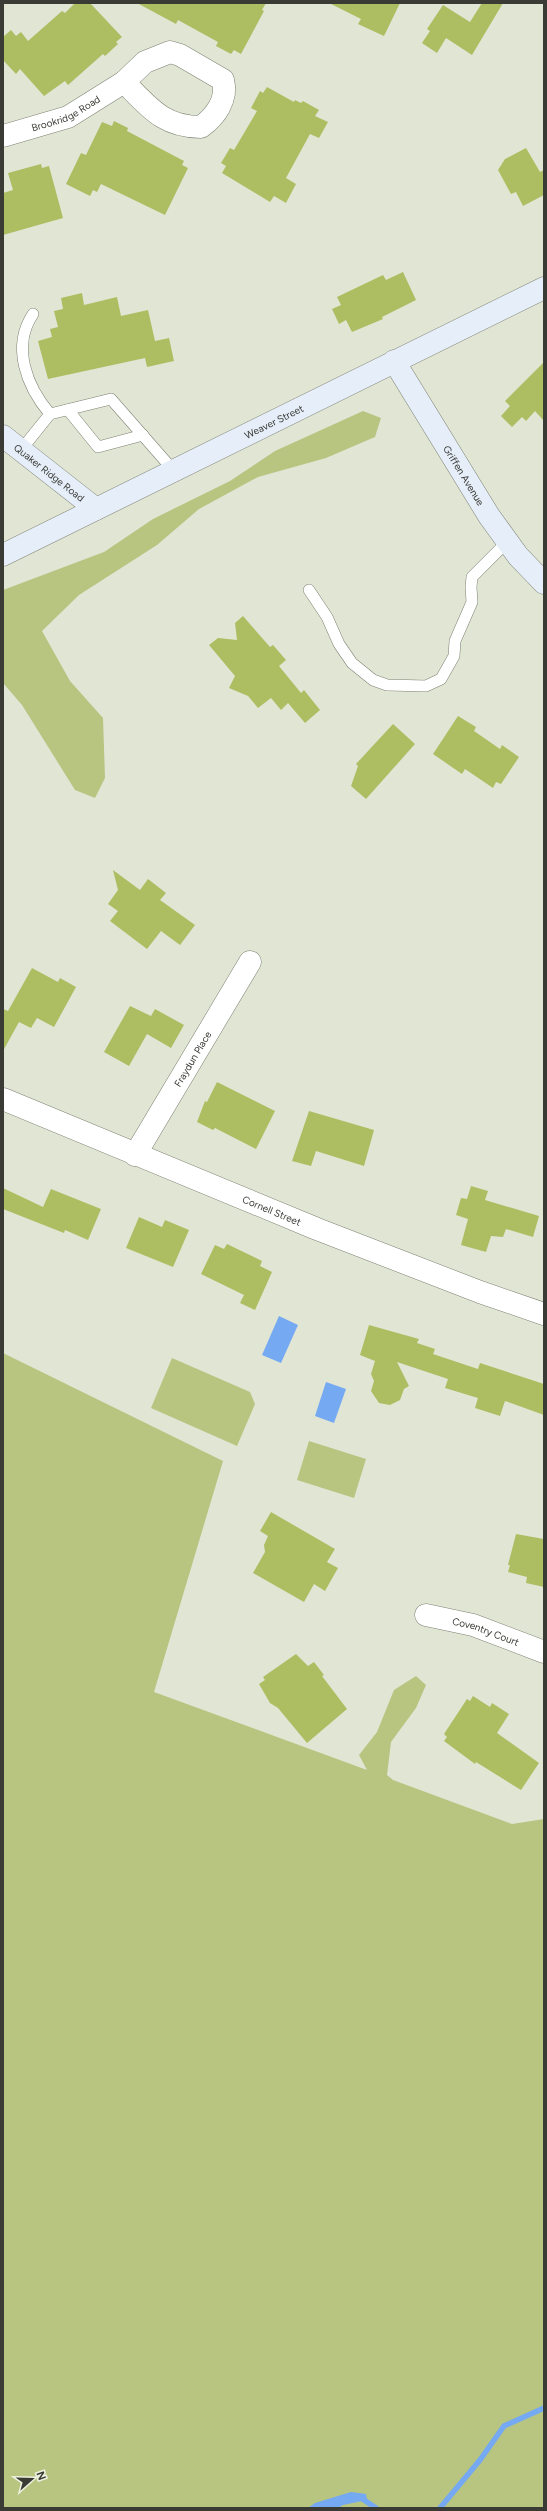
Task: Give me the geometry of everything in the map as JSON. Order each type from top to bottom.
[{"type":"main road","name":"Weaver Street","points":[[3,555],[544,288]]},
{"type":"main road","name":"Griffen Avenue","points":[[394,361],[463,476],[507,542],[532,572],[544,582]]},
{"type":"main road","name":"Quaker Ridge Road","points":[[3,436],[96,509]]},
{"type":"street","name":"Brookridge Road","points":[[3,136],[68,117],[124,82]]},
{"type":"street","name":"Fraydun Place","points":[[135,1154],[250,962]]},
{"type":"street","name":"Cornell Street","points":[[3,1099],[135,1154],[480,1292],[544,1314]]},
{"type":"street","name":"Coventry Court","points":[[426,1615],[473,1625],[544,1652]]},
{"type":"lane","points":[[33,314],[27,324],[21,342],[26,371],[36,397],[50,414]]},
{"type":"lane","points":[[21,450],[50,414],[111,399],[174,471]]},
{"type":"lane","points":[[68,410],[98,447],[143,435]]},
{"type":"lane","points":[[309,590],[327,617],[339,644],[352,663],[374,680],[387,685],[426,686],[441,679],[454,656],[455,641],[472,602],[470,586],[472,577],[507,542]]},
{"type":"green space","points":[[363,411],[381,418],[375,437],[326,458],[258,477],[199,509],[157,545],[79,595],[42,631],[70,681],[103,718],[105,778],[95,798],[75,790],[22,705],[3,683],[3,590],[104,552],[153,519],[230,481],[275,451]]},
{"type":"green space","points":[[3,1353],[223,1461],[154,1692],[367,1770],[359,1755],[377,1732],[394,1690],[416,1676],[426,1685],[416,1708],[391,1742],[387,1775],[393,1780],[512,1824],[544,1819],[544,2508],[3,2508]]},
{"type":"green space","points":[[172,1358],[250,1392],[255,1404],[237,1446],[151,1408]]},
{"type":"green space","points":[[309,1441],[366,1459],[354,1498],[297,1480]]},
{"type":"water","points":[[279,1316],[298,1325],[281,1363],[262,1355]]},
{"type":"water","points":[[326,1382],[346,1389],[334,1423],[315,1416]]},
{"type":"water","points":[[351,2492],[366,2494],[367,2500],[343,2505],[338,2508],[308,2508],[315,2503]]},
{"type":"building","points":[[75,3],[90,3],[122,37],[116,42],[118,44],[105,56],[103,54],[68,85],[65,81],[44,96],[20,69],[16,74],[3,60],[3,37],[11,30],[16,36],[21,32],[28,41],[62,11],[65,13]]},
{"type":"building","points":[[137,3],[266,3],[262,10],[264,11],[241,54],[234,50],[231,54],[216,46],[218,42],[178,20],[176,24]]},
{"type":"building","points":[[329,3],[400,3],[384,36],[358,24],[361,19]]},
{"type":"building","points":[[482,3],[503,3],[472,55],[446,38],[437,53],[422,43],[430,31],[427,29],[443,5],[470,22]]},
{"type":"building","points":[[267,87],[294,102],[295,100],[301,103],[303,101],[319,110],[315,116],[328,122],[319,138],[310,134],[286,178],[296,184],[286,203],[274,196],[270,202],[222,173],[226,166],[221,163],[230,148],[234,150],[257,111],[251,108],[260,91],[263,93]]},
{"type":"building","points":[[114,121],[128,128],[127,131],[184,161],[182,165],[188,168],[165,215],[101,184],[97,192],[93,190],[90,196],[66,184],[81,153],[86,155],[102,122],[112,126]]},
{"type":"building","points":[[526,148],[540,172],[544,170],[544,195],[523,206],[516,192],[511,194],[498,170],[505,159]]},
{"type":"building","points":[[41,164],[42,168],[49,166],[63,218],[3,235],[3,193],[13,190],[8,173]]},
{"type":"building","points":[[403,272],[416,300],[382,317],[383,319],[352,332],[346,320],[339,324],[332,309],[341,305],[337,297],[383,275],[386,280]]},
{"type":"building","points":[[82,293],[84,305],[117,297],[121,316],[148,310],[155,341],[169,338],[174,361],[147,367],[145,358],[48,379],[38,341],[52,337],[50,329],[58,327],[54,311],[63,309],[61,298]]},
{"type":"building","points":[[544,362],[544,421],[535,411],[526,421],[522,417],[512,427],[501,416],[510,406],[505,401]]},
{"type":"building","points":[[243,616],[270,647],[273,645],[286,660],[279,666],[301,693],[304,690],[320,710],[305,723],[288,703],[281,710],[271,698],[258,708],[248,696],[229,688],[235,676],[209,645],[218,638],[237,640],[235,623]]},
{"type":"building","points":[[458,716],[476,727],[474,731],[500,749],[502,745],[519,757],[501,784],[496,782],[493,788],[465,769],[462,774],[433,754]]},
{"type":"building","points":[[393,724],[415,744],[366,799],[351,786],[358,766],[356,764]]},
{"type":"building","points":[[113,870],[140,890],[148,879],[166,893],[160,900],[195,925],[180,945],[161,931],[147,949],[110,921],[118,911],[108,904],[118,890]]},
{"type":"building","points":[[32,968],[58,982],[60,978],[76,987],[54,1027],[37,1018],[31,1028],[19,1022],[3,1051],[3,1009],[8,1011]]},
{"type":"building","points":[[130,1006],[151,1016],[155,1009],[184,1025],[171,1048],[147,1034],[129,1066],[104,1052]]},
{"type":"building","points":[[217,1082],[275,1111],[256,1149],[215,1128],[213,1130],[197,1122],[205,1101],[207,1102]]},
{"type":"building","points":[[309,1111],[374,1130],[364,1166],[316,1151],[311,1166],[292,1161]]},
{"type":"building","points":[[471,1186],[488,1191],[485,1200],[539,1216],[533,1237],[506,1229],[503,1237],[491,1236],[486,1252],[461,1245],[468,1219],[456,1215],[461,1198],[467,1199]]},
{"type":"building","points":[[3,1188],[43,1207],[51,1189],[101,1209],[88,1240],[65,1230],[64,1233],[3,1209]]},
{"type":"building","points":[[139,1217],[162,1227],[165,1220],[189,1230],[173,1267],[126,1248]]},
{"type":"building","points":[[227,1244],[262,1261],[260,1266],[272,1272],[255,1310],[240,1303],[244,1295],[201,1274],[215,1245],[224,1249]]},
{"type":"building","points":[[369,1325],[419,1339],[417,1343],[435,1349],[433,1354],[478,1369],[480,1363],[544,1384],[544,1415],[505,1401],[500,1416],[475,1408],[478,1398],[445,1388],[448,1379],[397,1362],[409,1386],[404,1389],[400,1400],[390,1405],[379,1403],[371,1391],[374,1381],[371,1374],[375,1361],[360,1355]]},
{"type":"building","points":[[271,1512],[335,1549],[327,1562],[338,1568],[325,1591],[314,1584],[304,1602],[253,1573],[265,1552],[264,1545],[268,1536],[260,1531]]},
{"type":"building","points":[[516,1534],[544,1539],[544,1587],[526,1583],[527,1577],[508,1572],[510,1565],[508,1565]]},
{"type":"building","points":[[296,1654],[308,1666],[314,1662],[324,1675],[322,1676],[347,1709],[307,1743],[278,1708],[270,1703],[259,1684],[265,1680],[263,1677]]},
{"type":"building","points":[[473,1696],[490,1707],[492,1703],[509,1714],[497,1733],[539,1763],[521,1790],[476,1762],[475,1764],[444,1741],[447,1737],[444,1734],[467,1699],[470,1701]]},
{"type":"waterway","points":[[440,2508],[480,2460],[504,2426],[544,2408]]},
{"type":"waterway","points":[[361,2498],[376,2508]]}]
